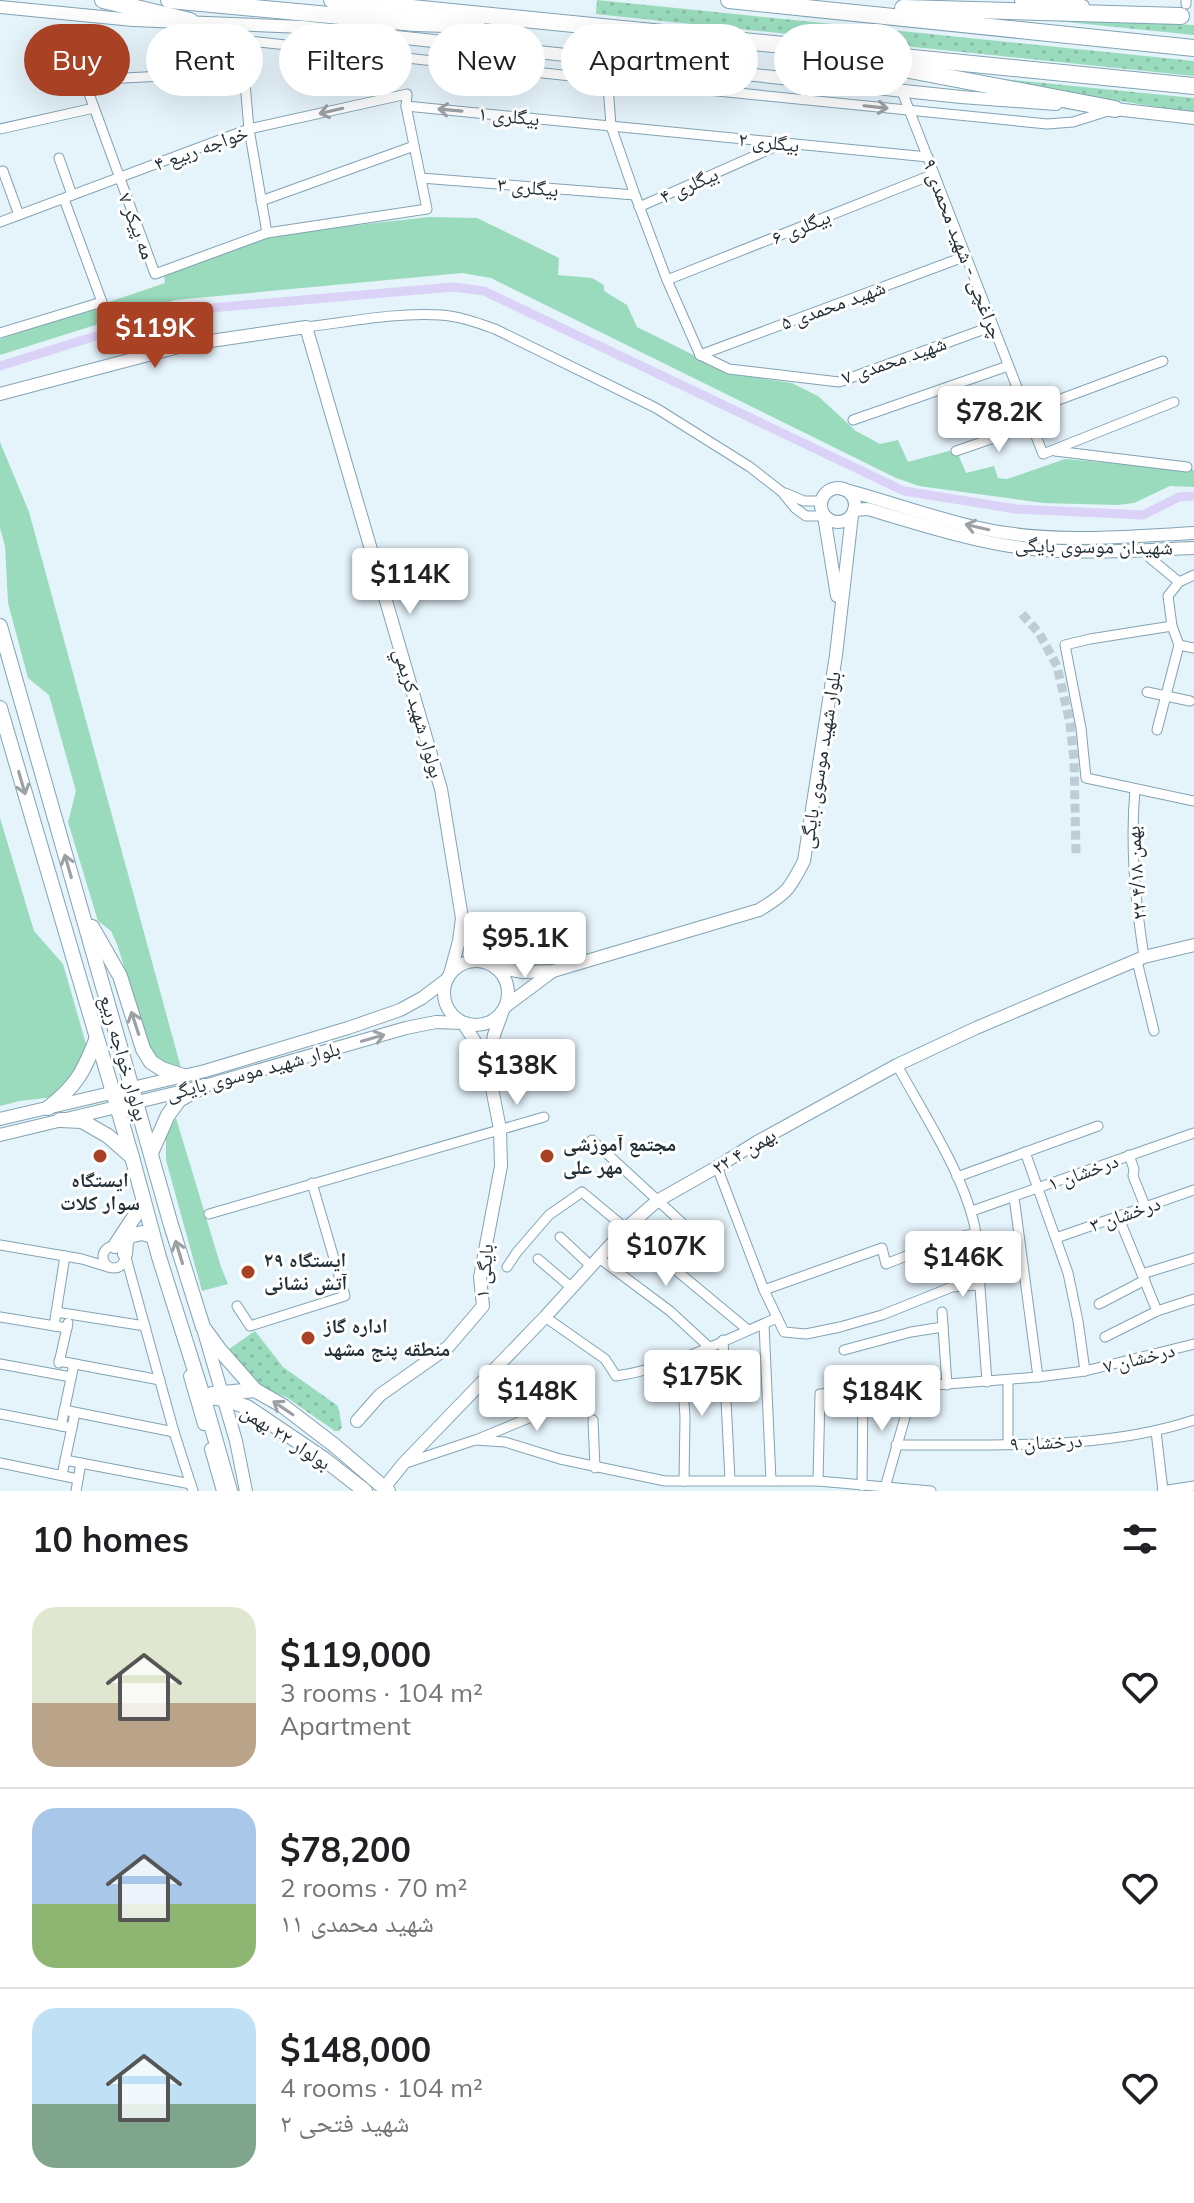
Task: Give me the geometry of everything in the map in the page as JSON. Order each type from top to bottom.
[{"type":"highway","points":[[103,0],[190,21]]},
{"type":"highway","points":[[169,0],[415,23],[561,27]]},
{"type":"highway","points":[[332,0],[563,24]]},
{"type":"highway","points":[[729,0],[1194,48]]},
{"type":"highway","points":[[774,5],[1187,9]]},
{"type":"highway","points":[[912,59],[1194,86]]},
{"type":"highway","points":[[912,71],[1115,109]]},
{"type":"main road","name":"بولوار خواجه ربیع","points":[[0,626],[203,1327]]},
{"type":"main road","name":"بولوار خواجه ربیع","points":[[0,708],[159,1257]]},
{"type":"main road","points":[[80,906],[120,976],[143,1049],[151,1062],[183,1076]]},
{"type":"main road","points":[[48,1108],[67,1093],[81,1075],[96,1040]]},
{"type":"main road","points":[[151,1153],[168,1115],[179,1100],[204,1086]]},
{"type":"main road","points":[[60,1120],[82,1121],[108,1136],[132,1157]]},
{"type":"main road","points":[[115,1250],[144,1202]]},
{"type":"main road","points":[[115,1250],[129,1236],[142,1233],[153,1236]]},
{"type":"main road","points":[[159,1257],[230,1491]]},
{"type":"main road","name":"بولوار ۲۲ بهمن","points":[[203,1327],[255,1390],[283,1406],[386,1489]]},
{"type":"main road","points":[[222,1395],[255,1390]]},
{"type":"main road","name":"بولوار ۲۲ بهمن","points":[[203,1396],[222,1395],[247,1407],[365,1491]]},
{"type":"street","points":[[1021,0],[1187,9]]},
{"type":"street","points":[[0,7],[133,20],[240,24]]},
{"type":"street","points":[[263,25],[561,53]]},
{"type":"street","points":[[263,42],[561,75]]},
{"type":"street","name":"مه پیکر ۷","points":[[146,77],[84,80],[155,274],[267,233]]},
{"type":"street","points":[[912,90],[1194,118]]},
{"type":"street","name":"خواجه ربیع ۴","points":[[0,222],[249,129],[407,94],[406,106]]},
{"type":"street","points":[[758,95],[1047,124],[1073,122],[1115,109]]},
{"type":"street","points":[[246,96],[267,233],[427,209],[406,106]]},
{"type":"street","points":[[609,96],[611,126],[639,207],[700,355]]},
{"type":"street","name":"۹ چراغچی - شهید محمدی","points":[[904,96],[1026,412],[1047,452]]},
{"type":"street","name":"بیگلری ۱","points":[[406,106],[611,126]]},
{"type":"street","points":[[0,129],[94,108]]},
{"type":"street","name":"بیگلری ۲","points":[[611,126],[928,157]]},
{"type":"street","name":"بیگلری ۴","points":[[639,207],[782,144]]},
{"type":"street","points":[[261,201],[414,146]]},
{"type":"street","points":[[0,333],[102,302],[68,197],[59,158]]},
{"type":"street","points":[[3,171],[19,215]]},
{"type":"street","name":"بیگلری ۶","points":[[667,280],[934,174]]},
{"type":"street","name":"بیگلری ۳","points":[[421,178],[635,195]]},
{"type":"street","name":"شهید محمدی ۵","points":[[700,355],[966,256]]},
{"type":"street","points":[[0,394],[177,347],[306,327],[441,315],[495,329],[656,408],[750,467],[806,516],[824,516],[833,522],[848,519],[853,512],[854,499],[842,489],[827,492],[821,501],[824,516]]},
{"type":"street","name":"شهید محمدی ۷","points":[[700,355],[729,369],[839,382],[993,326]]},
{"type":"street","name":"بولوار شهيد كريمي","points":[[306,327],[441,789],[462,918],[472,940],[492,965]]},
{"type":"street","points":[[1026,412],[1163,361]]},
{"type":"street","points":[[853,420],[1008,366]]},
{"type":"street","points":[[1047,452],[1174,402]]},
{"type":"street","points":[[956,451],[1032,425]]},
{"type":"street","points":[[1047,452],[1187,467]]},
{"type":"street","name":"شهیدان موسوی بایگی","points":[[842,489],[979,528],[1025,536],[1103,538],[1194,533]]},
{"type":"street","points":[[782,492],[804,501],[821,501]]},
{"type":"street","name":"شهیدان موسوی بایگی","points":[[853,512],[868,509],[976,540],[1025,548],[1102,551],[1194,548]]},
{"type":"street","name":"بلوار شهید موسوی بایگی","points":[[492,965],[523,972],[553,971],[759,910],[791,886],[804,861],[836,655],[853,512]]},
{"type":"street","name":"بلوار شهید موسوی بایگی","points":[[824,516],[840,615]]},
{"type":"street","points":[[1149,549],[1150,558],[1179,582]]},
{"type":"street","points":[[1157,730],[1179,645],[1172,626],[1168,596],[1179,582],[1194,575]]},
{"type":"street","points":[[1172,626],[1065,645],[1081,728],[1086,778],[1194,801]]},
{"type":"street","points":[[1179,645],[1194,648]]},
{"type":"street","points":[[1147,692],[1190,701]]},
{"type":"street","name":"۲۲ بهمن ۴/۱۸","points":[[1135,789],[1132,857],[1135,900],[1140,959],[1154,1031]]},
{"type":"street","name":"بولوار شهيد كريمي","points":[[448,977],[462,918]]},
{"type":"street","name":"۲۲ بهمن ۴","points":[[386,1489],[403,1464],[625,1229],[657,1201],[897,1065],[1140,959],[1194,945]]},
{"type":"street","points":[[468,962],[492,965],[501,972],[509,992],[494,1035],[488,1068],[463,1023],[452,1014],[445,1002],[448,977],[468,962]]},
{"type":"street","name":"بلوار شهید موسوی بایگی","points":[[504,1009],[527,988],[553,971]]},
{"type":"street","name":"بلوار شهید موسوی بایگی","points":[[134,1095],[183,1076],[400,1010],[422,998],[448,977]]},
{"type":"street","points":[[463,1023],[491,1022],[504,1009]]},
{"type":"street","name":"بلوار شهید موسوی بایگی","points":[[134,1095],[204,1086],[406,1028],[436,1022],[463,1023]]},
{"type":"street","points":[[897,1065],[972,1211],[987,1382]]},
{"type":"street","name":"بایگی ۱","points":[[357,1421],[380,1395],[448,1347],[483,1306],[480,1277],[501,1166],[500,1129],[488,1068]]},
{"type":"street","points":[[0,1135],[60,1120],[134,1095]]},
{"type":"street","points":[[0,1119],[48,1108],[114,1100]]},
{"type":"street","points":[[209,1214],[544,1117]]},
{"type":"street","points":[[957,1177],[1098,1126]]},
{"type":"street","name":"درخشان ۱","points":[[972,1211],[1194,1133]]},
{"type":"street","points":[[592,1140],[690,1230],[708,1253]]},
{"type":"street","points":[[1025,1152],[1068,1273],[1085,1371]]},
{"type":"street","points":[[1129,1155],[1133,1176],[1145,1206]]},
{"type":"street","points":[[717,1167],[764,1290],[784,1332],[806,1334],[882,1315],[952,1287],[979,1285]]},
{"type":"street","points":[[237,1306],[250,1326],[345,1296],[312,1183]]},
{"type":"street","name":"درخشان ۳","points":[[1056,1238],[1194,1190]]},
{"type":"street","points":[[507,1267],[549,1215],[582,1192],[748,1330]]},
{"type":"street","points":[[1014,1197],[1038,1377]]},
{"type":"street","points":[[1118,1216],[1157,1311]]},
{"type":"street","points":[[764,1290],[882,1248],[886,1264],[946,1240],[976,1233]]},
{"type":"street","points":[[560,1237],[670,1311],[709,1347]]},
{"type":"street","points":[[0,1245],[113,1267],[124,1262],[115,1250]]},
{"type":"street","points":[[82,1259],[115,1250]]},
{"type":"street","points":[[115,1250],[103,1260],[133,1281]]},
{"type":"street","points":[[115,1250],[133,1281],[192,1488]]},
{"type":"street","points":[[54,1326],[65,1256]]},
{"type":"street","name":"بولوار خواجه ربیع","points":[[159,1257],[171,1317],[223,1491]]},
{"type":"street","points":[[1099,1304],[1144,1277],[1194,1258]]},
{"type":"street","points":[[538,1259],[572,1288]]},
{"type":"street","points":[[1105,1337],[1157,1311],[1194,1299]]},
{"type":"street","points":[[56,1312],[145,1326]]},
{"type":"street","points":[[942,1312],[947,1385]]},
{"type":"street","points":[[56,1375],[70,1314]]},
{"type":"street","points":[[0,1317],[67,1328]]},
{"type":"street","points":[[545,1317],[605,1359],[616,1376],[645,1372],[777,1318]]},
{"type":"street","points":[[764,1324],[771,1481]]},
{"type":"street","name":"بولوار خواجه ربیع","points":[[203,1327],[236,1441],[246,1491]]},
{"type":"street","points":[[844,1350],[943,1327]]},
{"type":"street","points":[[723,1340],[730,1480]]},
{"type":"street","name":"درخشان ۷","points":[[818,1481],[820,1394],[987,1382],[1085,1371],[1194,1344]]},
{"type":"street","points":[[681,1359],[685,1417],[684,1481]]},
{"type":"street","points":[[59,1361],[160,1380]]},
{"type":"street","points":[[0,1364],[71,1377]]},
{"type":"street","points":[[62,1475],[74,1364]]},
{"type":"street","points":[[1008,1380],[1008,1444]]},
{"type":"street","points":[[884,1490],[914,1386]]},
{"type":"street","points":[[862,1486],[863,1390]]},
{"type":"street","points":[[403,1464],[475,1440],[585,1395]]},
{"type":"street","points":[[70,1412],[174,1432]]},
{"type":"street","points":[[0,1414],[67,1427]]},
{"type":"street","points":[[593,1420],[595,1468]]},
{"type":"street","name":"درخشان ۹","points":[[896,1445],[1008,1444],[1120,1438],[1194,1420]]},
{"type":"street","points":[[1156,1431],[1162,1491],[1194,1486]]},
{"type":"street","points":[[475,1440],[505,1442],[595,1468],[665,1481],[818,1481],[884,1490],[931,1491]]},
{"type":"street","points":[[65,1460],[192,1488]]},
{"type":"street","points":[[0,1463],[78,1479]]},
{"type":"street","points":[[76,1491],[81,1463]]},
{"type":"green space","points":[[597,0],[832,24],[774,24],[774,32],[758,31],[758,24],[692,24],[596,14]]},
{"type":"green space","points":[[1037,19],[1194,25],[1194,35]]},
{"type":"green space","points":[[912,32],[1194,61],[1194,76],[912,47]]},
{"type":"green space","points":[[1003,79],[1194,98],[1194,113],[1033,87]]},
{"type":"green space","points":[[429,217],[477,218],[559,258],[558,275],[592,278],[604,285],[604,291],[627,305],[637,327],[732,374],[792,383],[818,396],[856,431],[880,444],[898,440],[908,462],[956,449],[966,473],[994,466],[998,478],[1007,479],[1065,459],[1194,470],[1194,487],[1170,486],[1134,503],[1118,505],[1043,503],[919,486],[896,478],[491,278],[462,273],[175,300],[0,355],[0,339],[165,283],[164,275],[267,235]]},
{"type":"green space","points":[[0,442],[29,512],[181,1068],[159,1058],[149,1047],[117,944],[111,931],[98,921],[68,822],[76,791],[49,695],[28,678],[8,603],[5,546],[0,528]]},
{"type":"green space","points":[[0,818],[34,931],[63,964],[86,1044],[86,1058],[54,1097],[0,1106]]},
{"type":"green space","points":[[176,1118],[228,1284],[202,1291],[166,1160],[166,1135]]},
{"type":"green space","points":[[255,1331],[283,1367],[338,1406],[342,1427],[339,1431],[286,1397],[257,1386],[229,1349]]},
{"type":"waterway","points":[[0,366],[176,311],[453,287],[484,291],[904,491],[1016,509],[1143,515],[1179,497],[1194,496]]},
{"type":"tunnel","points":[[1022,614],[1039,633],[1057,666],[1070,723],[1076,854]]},
{"type":"place","name":"ایستگاه سوار کلات","points":[[100,1156]]},
{"type":"place","name":"مجتمع آموزشی مهر علی","points":[[547,1156]]},
{"type":"place","name":"ایستگاه ۲۹ آتش نشانی","points":[[248,1272]]},
{"type":"place","name":"اداره گاز منطقه پنج مشهد","points":[[308,1338]]}]
